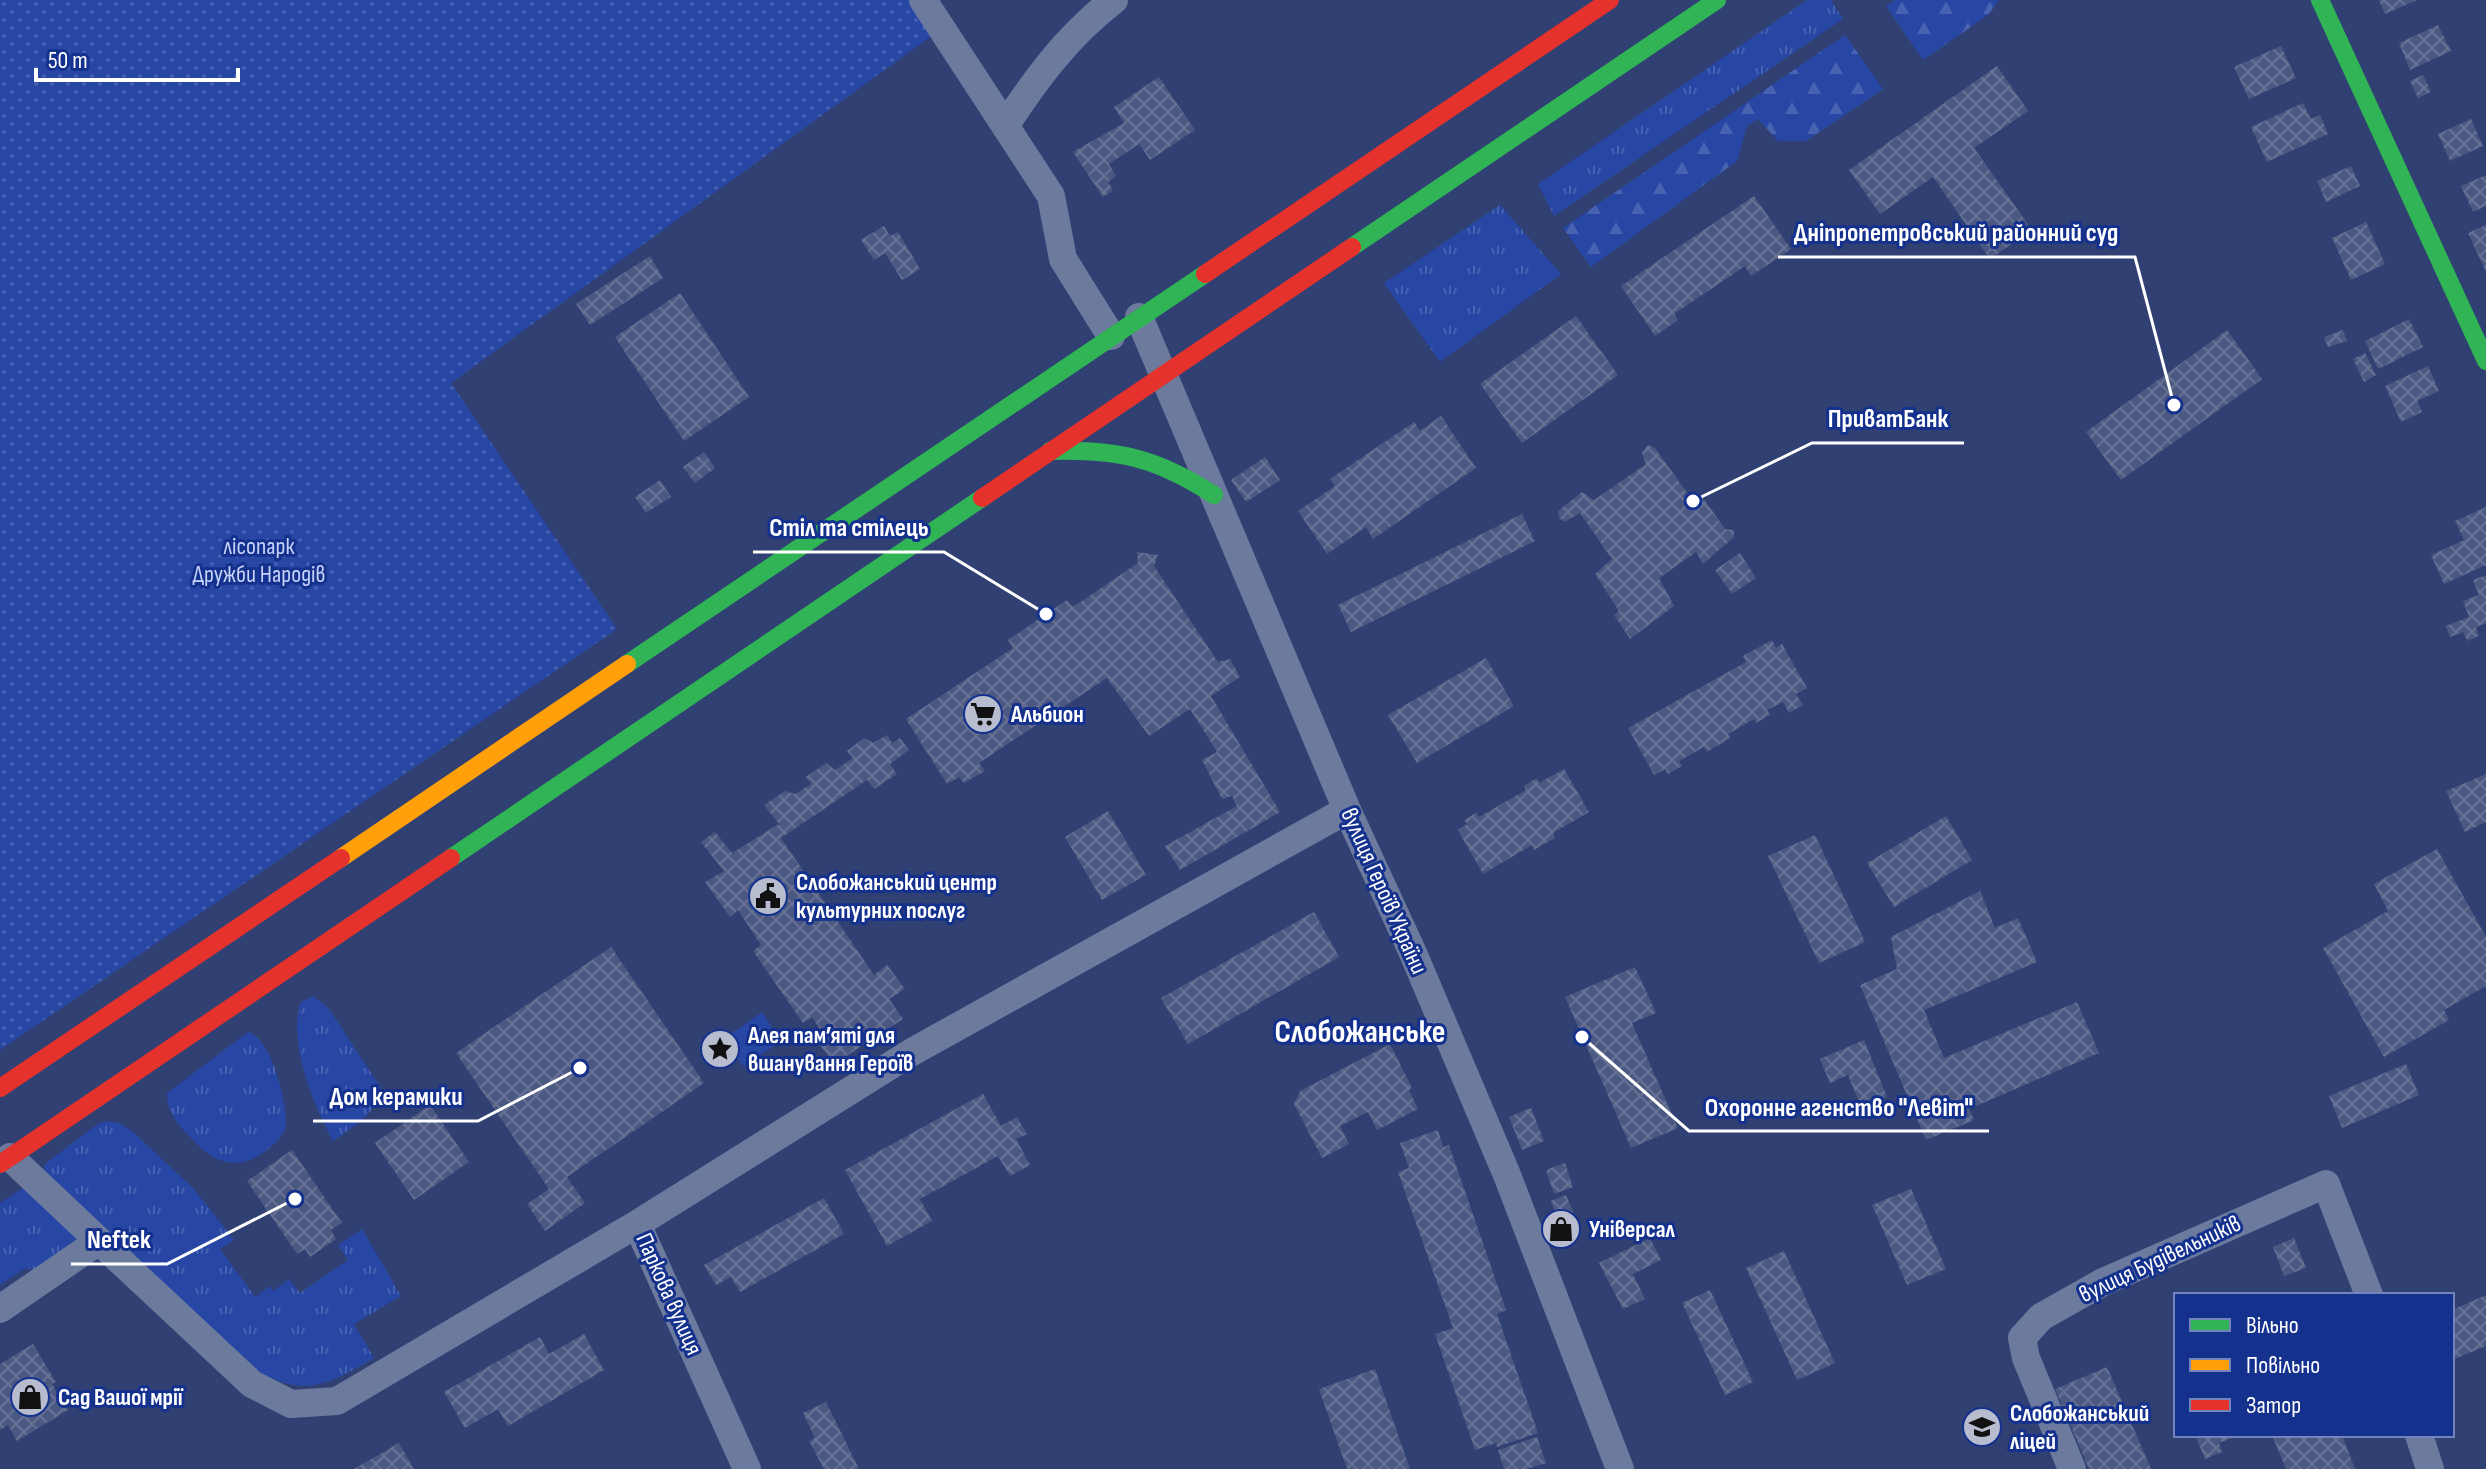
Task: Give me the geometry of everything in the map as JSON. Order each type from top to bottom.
[{"type":"main road","points":[[0,1088],[1610,0]]},
{"type":"main road","points":[[5,1160],[1717,0]]},
{"type":"main road","points":[[2320,0],[2486,361]]},
{"type":"main road","points":[[1050,451],[1098,449],[1144,456],[1179,471],[1214,495]]},
{"type":"street","points":[[923,0],[1051,196],[1063,259],[1111,336]]},
{"type":"street","points":[[1005,126],[1042,70],[1093,16],[1114,0]]},
{"type":"street","name":"вулиця Героїв України","points":[[1139,317],[1347,810],[1413,953],[1507,1175],[1620,1469]]},
{"type":"street","points":[[5,1160],[99,1241],[252,1384],[291,1404],[337,1401],[637,1224],[912,1052],[1347,810]]},
{"type":"street","name":"вулиця Будівельників","points":[[2072,1469],[2024,1348],[2022,1338],[2041,1317],[2103,1282],[2326,1184],[2368,1293]]},
{"type":"street","name":"Паркова вулиця","points":[[637,1224],[746,1469]]},
{"type":"street","points":[[0,1309],[99,1241]]},
{"type":"street","points":[[2420,1437],[2430,1469]]},
{"type":"green space","name":"лісопарк Дружби Народів","points":[[0,0],[919,0],[940,30],[451,383],[617,629],[0,1050]]},
{"type":"green space","points":[[1807,0],[1831,0],[1843,19],[1554,216],[1538,184]]},
{"type":"green space","points":[[1896,0],[1999,0],[1988,15],[1923,60],[1886,6]]},
{"type":"green space","points":[[1845,35],[1883,89],[1806,141],[1778,141],[1758,119],[1747,126],[1737,161],[1591,267],[1563,228]]},
{"type":"green space","points":[[1500,205],[1561,274],[1440,362],[1384,283]]},
{"type":"green space","points":[[313,996],[329,1009],[381,1088],[370,1113],[333,1141],[311,1092],[297,1036],[301,1002]]},
{"type":"green space","points":[[762,1012],[781,1041],[744,1067],[723,1040]]},
{"type":"green space","points":[[248,1032],[257,1037],[271,1058],[281,1088],[286,1126],[276,1142],[256,1157],[236,1163],[226,1162],[199,1146],[181,1127],[171,1112],[167,1093]]},
{"type":"green space","points":[[108,1121],[132,1131],[193,1188],[234,1240],[220,1249],[255,1297],[270,1286],[273,1291],[289,1279],[300,1293],[348,1260],[338,1245],[362,1229],[401,1296],[354,1324],[374,1358],[340,1376],[312,1385],[282,1382],[247,1366],[43,1174],[45,1164],[99,1123]]},
{"type":"green space","points":[[24,1187],[79,1240],[47,1275],[26,1268],[0,1285],[0,1203]]},
{"type":"building","points":[[2379,0],[2417,0],[2385,14]]},
{"type":"building","points":[[2438,25],[2451,51],[2410,70],[2399,43]]},
{"type":"building","points":[[2281,46],[2296,78],[2249,99],[2234,67]]},
{"type":"building","points":[[1997,66],[2028,111],[1974,148],[2032,230],[1990,259],[1933,177],[1880,214],[1849,170]]},
{"type":"building","points":[[2423,75],[2431,92],[2418,98],[2410,81]]},
{"type":"building","points":[[1159,77],[1195,130],[1150,160],[1139,144],[1109,164],[1116,176],[1108,182],[1113,190],[1103,197],[1073,152],[1124,123],[1114,107]]},
{"type":"building","points":[[2303,103],[2311,119],[2320,115],[2328,134],[2267,162],[2251,127]]},
{"type":"building","points":[[2471,119],[2483,146],[2450,161],[2438,134]]},
{"type":"building","points":[[2351,166],[2360,186],[2326,202],[2317,181]]},
{"type":"building","points":[[2486,175],[2486,206],[2473,212],[2461,186]]},
{"type":"building","points":[[1754,196],[1791,249],[1751,276],[1745,266],[1674,314],[1678,320],[1655,336],[1621,286]]},
{"type":"building","points":[[2366,222],[2385,264],[2351,280],[2332,238]]},
{"type":"building","points":[[2486,225],[2486,272],[2468,233]]},
{"type":"building","points":[[884,226],[890,236],[898,232],[920,269],[902,280],[885,253],[874,260],[861,240]]},
{"type":"building","points":[[650,256],[663,278],[590,325],[576,304]]},
{"type":"building","points":[[680,293],[749,397],[684,441],[615,337]]},
{"type":"building","points":[[1576,316],[1618,375],[1522,443],[1480,384]]},
{"type":"building","points":[[2409,319],[2423,347],[2378,369],[2365,341]]},
{"type":"building","points":[[2227,330],[2262,379],[2121,480],[2086,432]]},
{"type":"building","points":[[2343,330],[2347,341],[2328,347],[2324,337]]},
{"type":"building","points":[[2365,353],[2376,375],[2364,382],[2353,359]]},
{"type":"building","points":[[2428,366],[2439,391],[2417,401],[2422,412],[2401,422],[2385,386]]},
{"type":"building","points":[[1441,416],[1476,468],[1373,539],[1366,527],[1327,554],[1298,511],[1335,486],[1330,479],[1414,422],[1420,431]]},
{"type":"building","points":[[1648,445],[1655,448],[1693,501],[1701,495],[1725,529],[1734,530],[1734,537],[1703,564],[1696,552],[1659,578],[1674,606],[1630,639],[1614,615],[1619,611],[1595,574],[1612,559],[1580,513],[1565,522],[1559,518],[1558,511],[1582,492],[1594,500],[1646,464],[1642,453]]},
{"type":"building","points":[[704,452],[715,468],[695,483],[683,467]]},
{"type":"building","points":[[1265,457],[1280,480],[1246,502],[1231,480]]},
{"type":"building","points":[[660,480],[671,497],[646,513],[635,497]]},
{"type":"building","points":[[2486,507],[2486,565],[2444,584],[2431,555],[2464,540],[2455,521]]},
{"type":"building","points":[[1522,514],[1535,541],[1351,632],[1338,605]]},
{"type":"building","name":"Альбион","points":[[1137,552],[1158,555],[1154,566],[1218,662],[1230,659],[1240,677],[1211,696],[1280,812],[1180,870],[1165,846],[1237,806],[1232,796],[1222,799],[1202,760],[1217,752],[1190,709],[1149,736],[1107,678],[979,763],[985,771],[964,783],[959,777],[947,784],[906,719],[1013,648],[1008,640],[1067,600],[1073,607],[1138,563]]},
{"type":"building","points":[[1740,553],[1756,578],[1732,594],[1715,570]]},
{"type":"building","points":[[2486,575],[2486,623],[2476,627],[2479,636],[2467,641],[2463,632],[2450,637],[2446,626],[2469,617],[2463,601],[2479,595],[2473,580]]},
{"type":"building","points":[[1772,640],[1776,648],[1782,644],[1807,688],[1796,694],[1803,705],[1789,713],[1783,702],[1767,710],[1770,715],[1756,723],[1754,719],[1728,734],[1730,738],[1707,752],[1704,747],[1679,761],[1682,766],[1668,774],[1665,769],[1654,775],[1628,728],[1746,662],[1743,656]]},
{"type":"building","points":[[1486,658],[1514,706],[1417,763],[1388,715]]},
{"type":"building","name":"Слобожанський центр культурних послуг","points":[[887,735],[892,743],[900,738],[909,750],[890,764],[897,774],[874,789],[867,780],[781,838],[874,975],[887,965],[905,989],[889,999],[903,1019],[834,1064],[820,1045],[828,1041],[812,1017],[803,1023],[753,951],[761,945],[738,910],[730,917],[705,882],[724,871],[701,842],[715,832],[732,853],[779,824],[764,805],[785,791],[795,794],[811,784],[806,777],[826,763],[835,770],[853,758],[847,751],[864,738],[873,743]]},
{"type":"building","points":[[1564,769],[1589,812],[1553,833],[1555,838],[1534,850],[1532,845],[1483,874],[1458,830],[1467,824],[1464,820],[1476,813],[1479,817],[1526,790],[1524,786],[1537,778],[1539,783]]},
{"type":"building","points":[[2486,774],[2486,822],[2465,832],[2446,791]]},
{"type":"building","points":[[1108,811],[1146,875],[1102,900],[1065,837]]},
{"type":"building","points":[[1946,816],[1972,860],[1894,907],[1867,863]]},
{"type":"building","points":[[1815,835],[1865,942],[1819,963],[1768,856]]},
{"type":"building","points":[[2437,849],[2486,937],[2486,986],[2444,1010],[2449,1020],[2384,1057],[2323,948],[2388,911],[2374,884]]},
{"type":"building","points":[[1980,891],[1995,928],[2018,918],[2037,962],[1924,1010],[1944,1058],[2077,1002],[2099,1053],[1969,1109],[1974,1120],[1926,1140],[1860,985],[1897,969],[1891,937]]},
{"type":"building","points":[[1314,912],[1339,957],[1188,1044],[1161,998]]},
{"type":"building","points":[[611,947],[704,1083],[567,1177],[585,1203],[545,1231],[527,1204],[549,1189],[456,1053]]},
{"type":"building","points":[[1635,967],[1656,1013],[1632,1023],[1678,1128],[1631,1148],[1565,997]]},
{"type":"building","points":[[1864,1040],[1887,1097],[1861,1107],[1848,1075],[1830,1083],[1820,1059]]},
{"type":"building","points":[[1390,1044],[1412,1088],[1409,1090],[1418,1109],[1377,1130],[1368,1112],[1340,1126],[1349,1144],[1322,1158],[1294,1104],[1300,1091]]},
{"type":"building","points":[[2406,1064],[2419,1095],[2342,1128],[2329,1096]]},
{"type":"building","points":[[983,1094],[1001,1126],[1017,1117],[1027,1134],[1016,1139],[1030,1165],[1010,1176],[998,1156],[920,1199],[932,1221],[887,1246],[845,1170]]},
{"type":"building","points":[[430,1105],[469,1162],[414,1200],[375,1143]]},
{"type":"building","points":[[1531,1108],[1544,1141],[1522,1150],[1509,1117]]},
{"type":"building","points":[[1438,1130],[1443,1147],[1449,1145],[1506,1310],[1497,1314],[1538,1433],[1497,1447],[1496,1443],[1475,1450],[1435,1334],[1453,1328],[1398,1172],[1409,1168],[1400,1143]]},
{"type":"building","points":[[292,1150],[342,1223],[331,1230],[336,1239],[310,1257],[305,1249],[297,1254],[247,1181]]},
{"type":"building","points":[[1565,1163],[1573,1187],[1554,1194],[1546,1170]]},
{"type":"building","points":[[1911,1189],[1946,1269],[1907,1285],[1872,1205]]},
{"type":"building","points":[[1566,1195],[1580,1229],[1563,1235],[1551,1201]]},
{"type":"building","points":[[824,1198],[844,1234],[740,1292],[731,1277],[716,1285],[704,1265]]},
{"type":"building","points":[[1650,1238],[1661,1260],[1633,1274],[1645,1299],[1623,1309],[1599,1263]]},
{"type":"building","points":[[2294,1238],[2306,1268],[2284,1276],[2273,1247]]},
{"type":"building","points":[[1784,1251],[1835,1363],[1797,1380],[1746,1268]]},
{"type":"building","points":[[1710,1290],[1753,1382],[1725,1395],[1682,1303]]},
{"type":"building","points":[[2486,1295],[2486,1346],[2454,1359],[2454,1309]]},
{"type":"building","points":[[584,1334],[604,1370],[508,1426],[498,1409],[465,1428],[444,1392],[540,1337],[549,1354]]},
{"type":"building","name":"Сад Вашої мрії","points":[[33,1344],[56,1382],[52,1384],[68,1410],[17,1441],[8,1425],[0,1430],[0,1364]]},
{"type":"building","points":[[2107,1367],[2151,1469],[2089,1469],[2055,1389]]},
{"type":"building","points":[[1375,1369],[1410,1469],[1347,1469],[1319,1389]]},
{"type":"building","points":[[826,1402],[859,1469],[824,1469],[809,1441],[815,1438],[803,1413]]},
{"type":"building","points":[[1537,1437],[1546,1463],[1527,1469],[1504,1469],[1498,1450]]},
{"type":"building","points":[[2196,1437],[2234,1437],[2219,1443],[2222,1452],[2205,1459]]},
{"type":"building","points":[[2273,1437],[2343,1437],[2355,1469],[2286,1469]]},
{"type":"building","points":[[399,1443],[414,1469],[354,1469]]},
{"type":"traffic: fast","points":[[1352,247],[1717,0]]},
{"type":"traffic: fast","points":[[2320,0],[2486,361]]},
{"type":"traffic: fast","points":[[627,664],[1205,274]]},
{"type":"traffic: fast","points":[[1050,451],[1096,452],[1136,458],[1174,472],[1214,495]]},
{"type":"traffic: fast","points":[[451,858],[982,498]]},
{"type":"traffic: slow","points":[[341,858],[627,664]]},
{"type":"traffic: jam","points":[[1205,274],[1610,0]]},
{"type":"traffic: jam","points":[[982,498],[1352,247]]},
{"type":"traffic: jam","points":[[0,1088],[341,858]]},
{"type":"traffic: jam","points":[[0,1164],[451,858]]},
{"type":"place","name":"Дніпропетровський районний суд","points":[[2174,405]]},
{"type":"place","name":"ПриватБанк","points":[[1693,501]]},
{"type":"place","name":"Стіл та стілець","points":[[1046,614]]},
{"type":"place","name":"Альбион","points":[[983,714]]},
{"type":"place","name":"Слобожанський центр культурних послуг","points":[[768,896]]},
{"type":"place","name":"Охоронне агенство \"Левіт\"","points":[[1582,1037]]},
{"type":"place","name":"Алея пам’яті для вшанування Героїв","points":[[720,1049]]},
{"type":"place","name":"Дом керамики","points":[[580,1068]]},
{"type":"place","name":"Neftek","points":[[295,1199]]},
{"type":"place","name":"Універсал","points":[[1561,1229]]},
{"type":"place","name":"Сад Вашої мрії","points":[[30,1397]]},
{"type":"place","name":"Слобожанський ліцей","points":[[1982,1427]]},
{"type":"district","name":"Слобожанське","points":[[1360,1032]]}]
